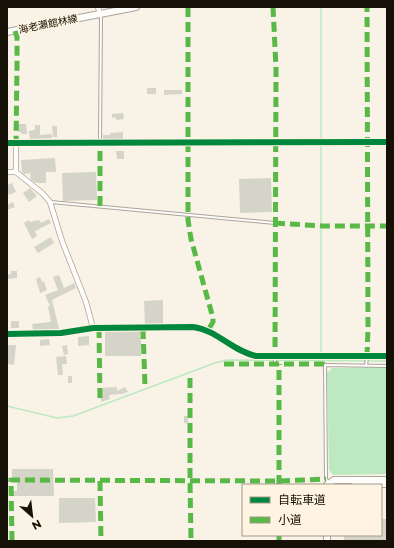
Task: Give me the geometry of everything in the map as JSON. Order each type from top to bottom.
[{"type":"main road","name":"海老瀬館林線","points":[[7,32],[136,7]]},
{"type":"main road","points":[[329,484],[337,480],[387,480]]},
{"type":"main road","points":[[329,484],[387,484]]},
{"type":"street","points":[[98,7],[100,14]]},
{"type":"street","points":[[7,143],[387,142]]},
{"type":"street","points":[[16,143],[16,172]]},
{"type":"street","points":[[7,172],[16,172],[42,193],[50,202],[62,241],[86,302],[93,328]]},
{"type":"street","points":[[7,334],[61,333],[93,328],[200,328],[214,334],[251,355],[275,357],[367,358],[387,356]]},
{"type":"lane","points":[[100,14],[100,142]]},
{"type":"lane","points":[[50,202],[275,223]]},
{"type":"lane","points":[[275,357],[275,363]]},
{"type":"lane","points":[[366,365],[367,358]]},
{"type":"lane","points":[[329,484],[326,479],[325,366],[387,366]]},
{"type":"shaded area","points":[[387,367],[387,474],[333,475],[329,470],[327,373],[332,368]]},
{"type":"building","points":[[147,88],[156,88],[156,94],[147,94]]},
{"type":"building","points":[[164,90],[182,90],[182,94],[164,95]]},
{"type":"building","points":[[123,113],[124,119],[116,120],[116,117],[112,118],[112,114]]},
{"type":"building","points":[[18,124],[26,124],[27,134],[21,134],[21,132],[18,132]]},
{"type":"building","points":[[35,125],[40,125],[40,135],[52,134],[52,138],[30,139],[29,131],[35,130]]},
{"type":"building","points":[[52,126],[57,126],[57,137],[53,137]]},
{"type":"building","points":[[123,132],[123,139],[103,139],[103,135]]},
{"type":"building","points":[[116,151],[124,151],[124,159],[117,159]]},
{"type":"building","points":[[55,158],[56,172],[46,172],[46,183],[36,183],[31,180],[30,173],[24,174],[22,172],[21,160]]},
{"type":"building","points":[[96,172],[97,200],[63,201],[62,173]]},
{"type":"building","points":[[271,178],[272,212],[240,213],[239,179]]},
{"type":"building","points":[[12,183],[16,192],[9,195],[7,185]]},
{"type":"building","points":[[30,188],[37,196],[29,202],[23,193]]},
{"type":"building","points":[[13,202],[15,207],[7,210],[7,205]]},
{"type":"building","points":[[49,219],[51,223],[35,231],[37,236],[32,239],[24,223],[29,220],[30,222],[39,220],[41,223]]},
{"type":"building","points":[[51,237],[54,243],[38,253],[34,247]]},
{"type":"building","points":[[11,271],[17,271],[17,278],[7,279],[7,275],[11,274]]},
{"type":"building","points":[[59,275],[64,288],[74,283],[76,288],[52,300],[59,329],[33,330],[32,324],[51,322],[48,307],[50,306],[45,295],[58,290],[53,277]]},
{"type":"building","points":[[40,277],[42,282],[44,281],[47,290],[40,293],[36,279]]},
{"type":"building","points":[[163,300],[163,324],[145,324],[144,301]]},
{"type":"building","points":[[11,321],[19,321],[19,328],[11,328]]},
{"type":"building","points":[[141,331],[141,356],[105,356],[105,332]]},
{"type":"building","points":[[89,336],[89,345],[78,346],[78,337]]},
{"type":"building","points":[[49,339],[50,345],[40,346],[40,340]]},
{"type":"building","points":[[7,345],[16,345],[14,365],[7,364]]},
{"type":"building","points":[[67,345],[68,354],[64,355],[62,346]]},
{"type":"building","points":[[66,356],[67,364],[62,364],[63,375],[58,375],[56,357]]},
{"type":"building","points":[[68,376],[72,376],[72,383],[68,383]]},
{"type":"building","points":[[117,387],[117,391],[125,387],[128,392],[109,395],[110,399],[101,402],[100,388]]},
{"type":"building","points":[[184,416],[188,416],[188,423],[184,423]]},
{"type":"building","points":[[12,469],[53,469],[54,496],[12,496],[12,491],[17,491],[17,479],[12,478]]},
{"type":"building","points":[[59,498],[95,498],[96,522],[59,523]]},
{"type":"building","points":[[382,519],[387,519],[387,541],[344,541],[344,536],[382,536]]},
{"type":"waterway","points":[[321,7],[321,138]]},
{"type":"waterway","points":[[321,146],[321,223]]},
{"type":"waterway","points":[[321,229],[321,352]]},
{"type":"waterway","points":[[7,406],[57,418],[73,416],[215,363],[227,360],[387,361]]},
{"type":"marked path","points":[[188,7],[188,220],[191,239],[213,318],[213,322],[208,330]]},
{"type":"marked path","points":[[273,7],[276,68],[275,356]]},
{"type":"marked path","points":[[367,7],[367,357]]},
{"type":"marked path","points":[[15,31],[17,37],[16,143]]},
{"type":"marked path","points":[[100,142],[100,206]]},
{"type":"marked path","points":[[275,223],[322,226],[387,226]]},
{"type":"marked path","points":[[99,328],[100,400]]},
{"type":"marked path","points":[[143,329],[145,386]]},
{"type":"marked path","points":[[224,364],[325,365]]},
{"type":"marked path","points":[[279,364],[279,484]]},
{"type":"marked path","points":[[190,378],[191,541]]},
{"type":"marked path","points":[[12,541],[11,480],[279,481],[326,479]]},
{"type":"marked path","points":[[100,481],[101,541]]},
{"type":"marked path","points":[[279,536],[279,541]]},
{"type":"cycle path","points":[[7,143],[387,142]]},
{"type":"cycle path","points":[[7,334],[61,333],[93,328],[193,327],[210,332],[239,350],[256,356],[387,356]]}]
